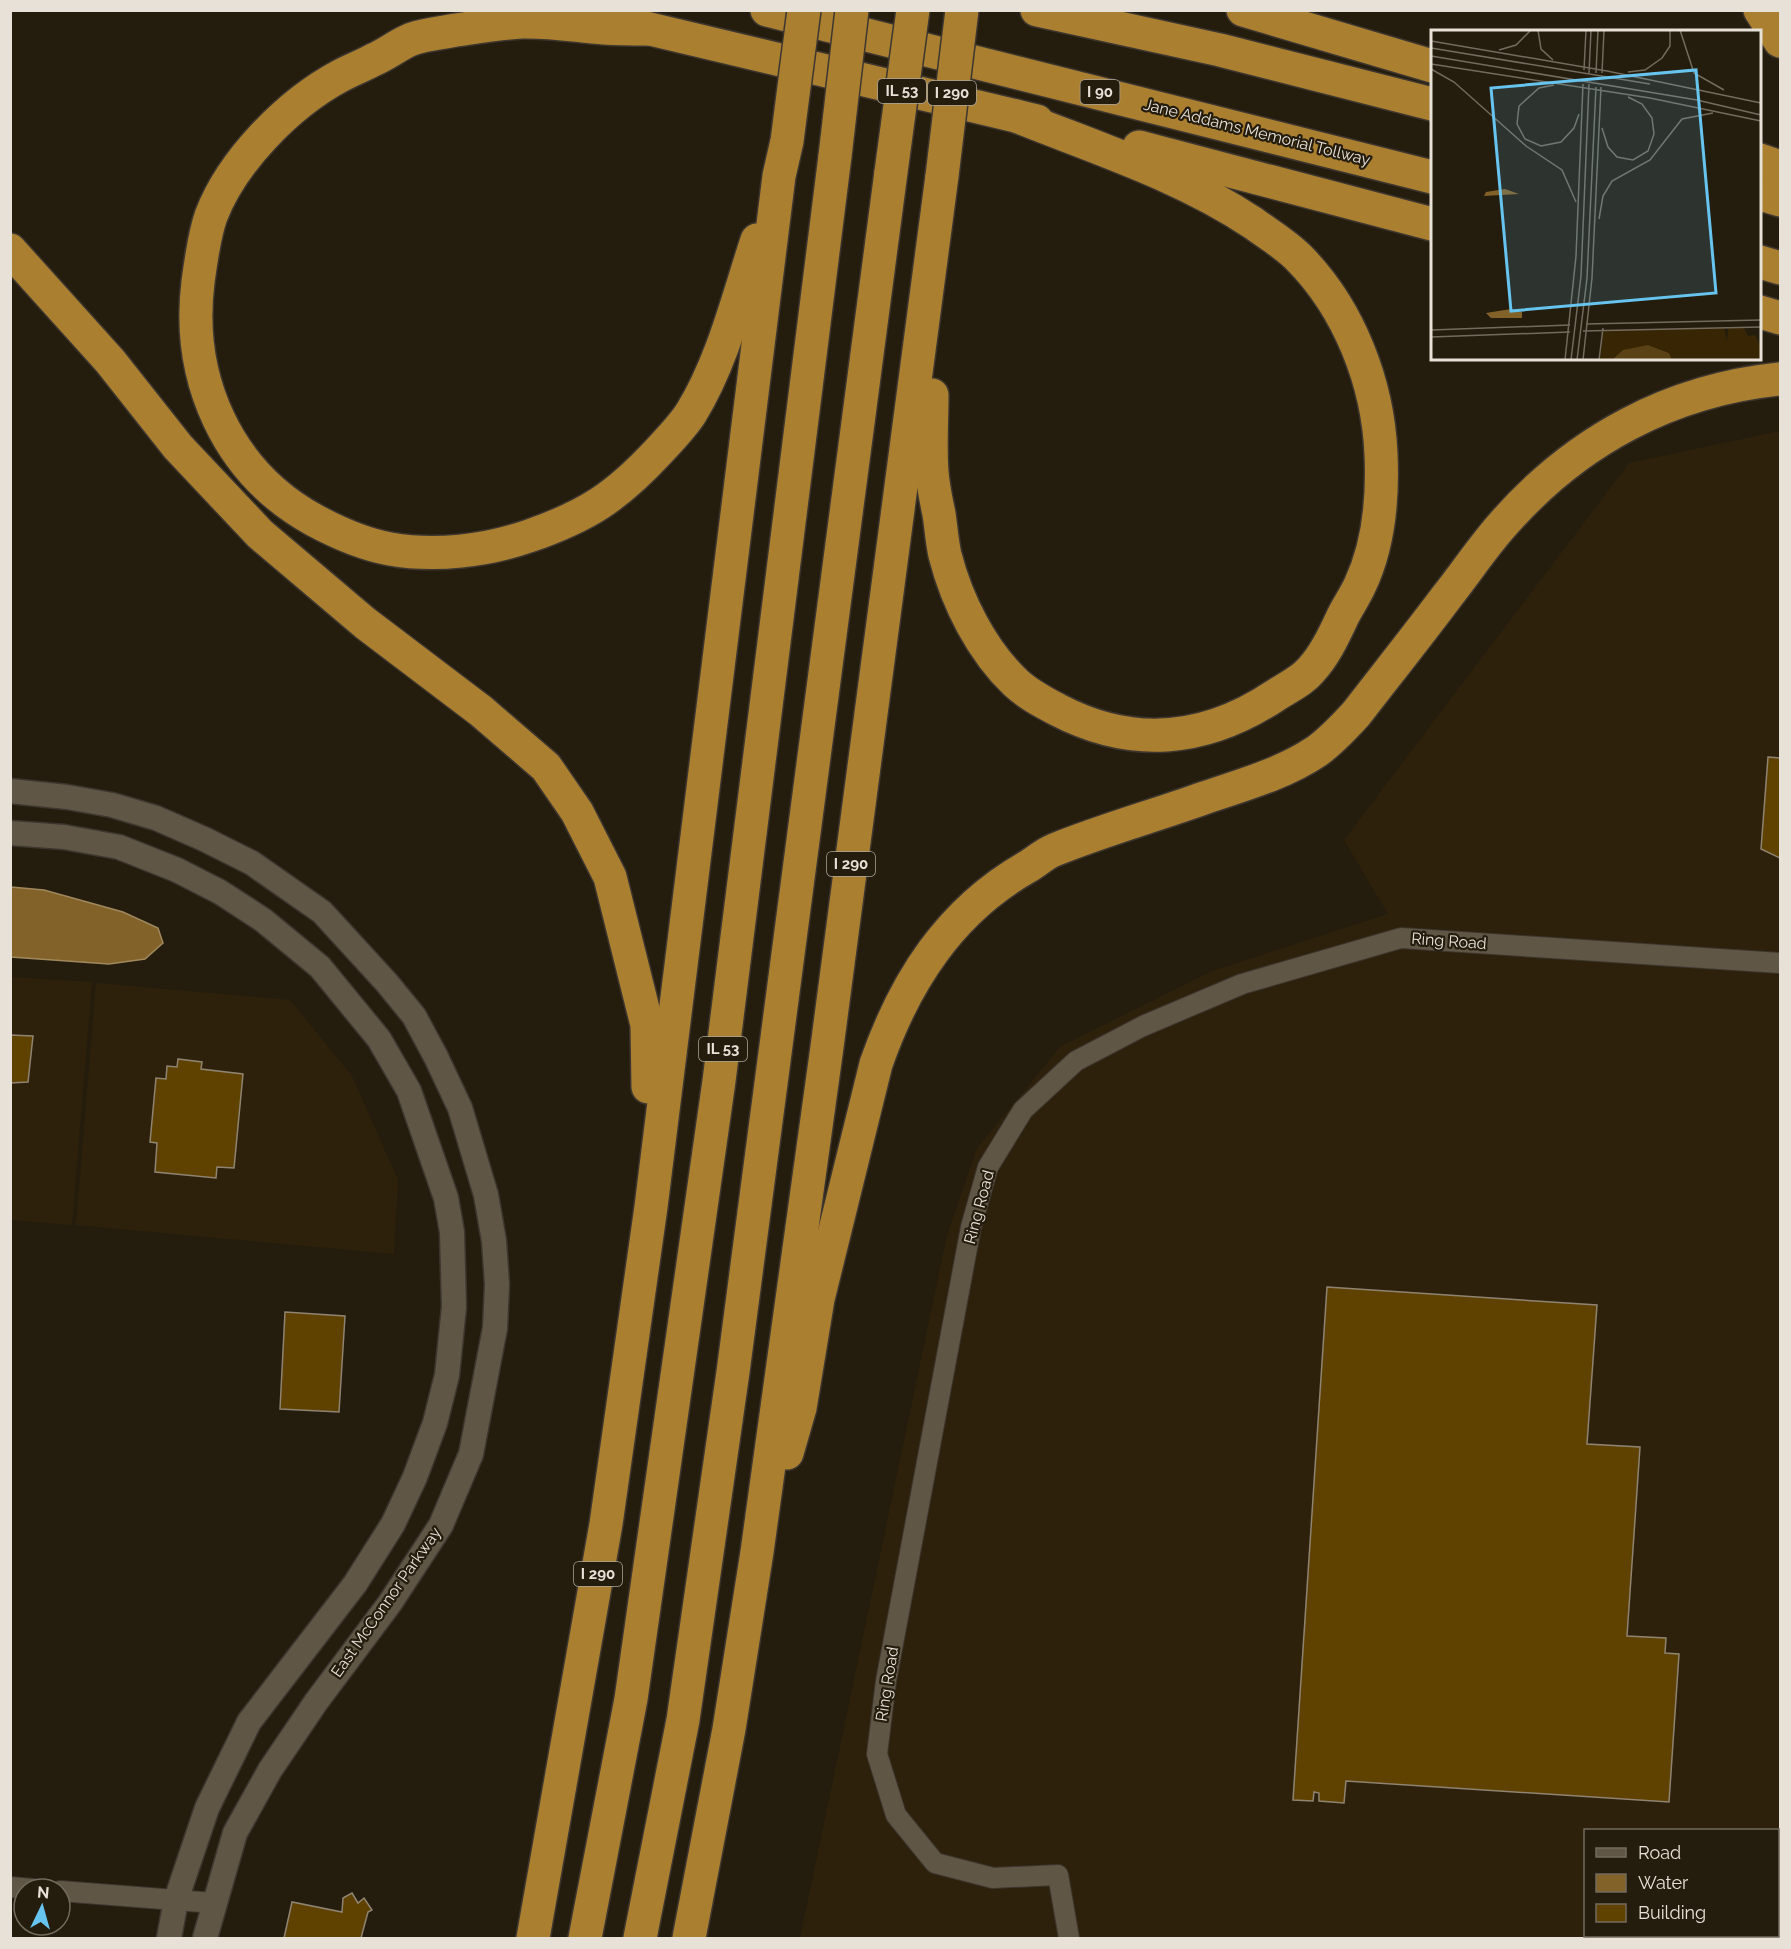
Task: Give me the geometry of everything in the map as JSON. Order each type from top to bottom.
[{"type":"highway","points":[[578,10],[1016,116],[1431,224]]},
{"type":"highway","name":"Jane Addams Memorial Tollway","points":[[767,10],[1431,177]]},
{"type":"highway","name":"I 290","points":[[533,1938],[606,1524],[651,1207],[779,176],[787,141],[804,10]]},
{"type":"highway","name":"IL 53","points":[[585,1938],[631,1700],[719,1081],[852,10]]},
{"type":"highway","name":"IL 53","points":[[640,1938],[683,1720],[731,1384],[913,10]]},
{"type":"highway","name":"I 290","points":[[689,1938],[729,1729],[757,1552],[828,1036],[962,10]]},
{"type":"highway","points":[[1037,10],[1220,50],[1431,104]]},
{"type":"highway","points":[[1243,10],[1431,66]]},
{"type":"highway","points":[[1760,10],[1780,41]]},
{"type":"highway","points":[[649,29],[525,22],[414,38],[339,76],[306,99],[272,128],[243,160],[211,217],[195,308],[196,336],[209,396],[219,421],[249,468],[269,489],[297,511],[338,534],[388,549],[458,550],[502,545],[564,524],[606,501],[635,476],[689,417],[710,378],[779,176]]},
{"type":"highway","points":[[934,237],[931,435],[934,485],[945,555],[956,587],[977,632],[1003,669],[1036,699],[1079,722],[1125,733],[1175,735],[1226,723],[1244,716],[1310,672],[1332,640],[1361,584],[1378,524],[1382,474],[1378,421],[1371,390],[1352,335],[1340,312],[1297,256],[1235,211],[1165,176],[1016,116]]},
{"type":"highway","points":[[1761,160],[1780,166]]},
{"type":"highway","points":[[1761,194],[1780,200]]},
{"type":"highway","points":[[10,250],[110,361],[178,447],[260,534],[365,622],[497,725],[546,767],[577,812],[610,878],[647,1025],[651,1207]]},
{"type":"highway","points":[[1761,262],[1780,268]]},
{"type":"highway","points":[[1761,312],[1780,318]]},
{"type":"highway","points":[[757,1552],[801,1408],[818,1299],[876,1064],[889,1025],[922,964],[960,918],[1006,879],[1052,851],[1270,776],[1317,751],[1356,714],[1504,523],[1555,473],[1599,440],[1631,421],[1668,405],[1728,387],[1780,379]]},
{"type":"street","name":"East McConnor Parkway","points":[[10,791],[67,797],[112,805],[156,818],[252,863],[321,912],[387,983],[414,1016],[436,1057],[460,1107],[486,1195],[494,1241],[497,1284],[495,1328],[471,1454],[441,1525],[390,1603],[316,1702],[270,1770],[235,1833],[205,1938]]},
{"type":"street","points":[[10,833],[64,837],[119,847],[177,870],[220,892],[262,920],[320,967],[379,1039],[409,1090],[446,1198],[452,1232],[454,1306],[447,1375],[435,1423],[415,1477],[393,1524],[355,1584],[249,1722],[207,1808],[176,1900],[169,1938]]},
{"type":"street","name":"Ring Road","points":[[1069,1938],[1058,1875],[993,1878],[935,1863],[896,1815],[877,1754],[886,1681],[971,1227],[988,1167],[1023,1110],[1076,1061],[1143,1026],[1242,984],[1401,938],[1780,963]]},
{"type":"street","points":[[72,1892],[214,1903]]},
{"type":"shaded area","points":[[1780,431],[1780,1938],[800,1938],[947,1235],[977,1148],[1061,1046],[1212,971],[1388,914],[1344,840],[1629,463]]},
{"type":"shaded area","points":[[10,977],[92,982],[72,1225],[11,1220]]},
{"type":"shaded area","points":[[96,983],[290,1000],[352,1076],[398,1180],[394,1254],[76,1225]]},
{"type":"water","points":[[11,887],[44,890],[123,912],[158,928],[163,943],[145,959],[109,964],[11,957]]},
{"type":"building","points":[[1768,757],[1780,758],[1780,858],[1761,849]]},
{"type":"building","points":[[10,1035],[33,1036],[28,1082],[10,1083]]},
{"type":"building","points":[[178,1059],[202,1062],[201,1069],[243,1074],[234,1168],[217,1167],[216,1178],[155,1172],[157,1143],[150,1142],[156,1078],[166,1079],[167,1066],[177,1067]]},
{"type":"building","points":[[1327,1287],[1597,1305],[1587,1444],[1640,1447],[1627,1636],[1666,1638],[1665,1653],[1679,1654],[1669,1802],[1346,1781],[1344,1803],[1319,1801],[1319,1793],[1314,1792],[1313,1801],[1293,1800]]},
{"type":"building","points":[[285,1312],[345,1316],[339,1412],[280,1409]]},
{"type":"building","points":[[352,1893],[358,1903],[364,1898],[372,1910],[368,1912],[361,1938],[284,1938],[292,1902],[342,1912],[343,1898]]}]
